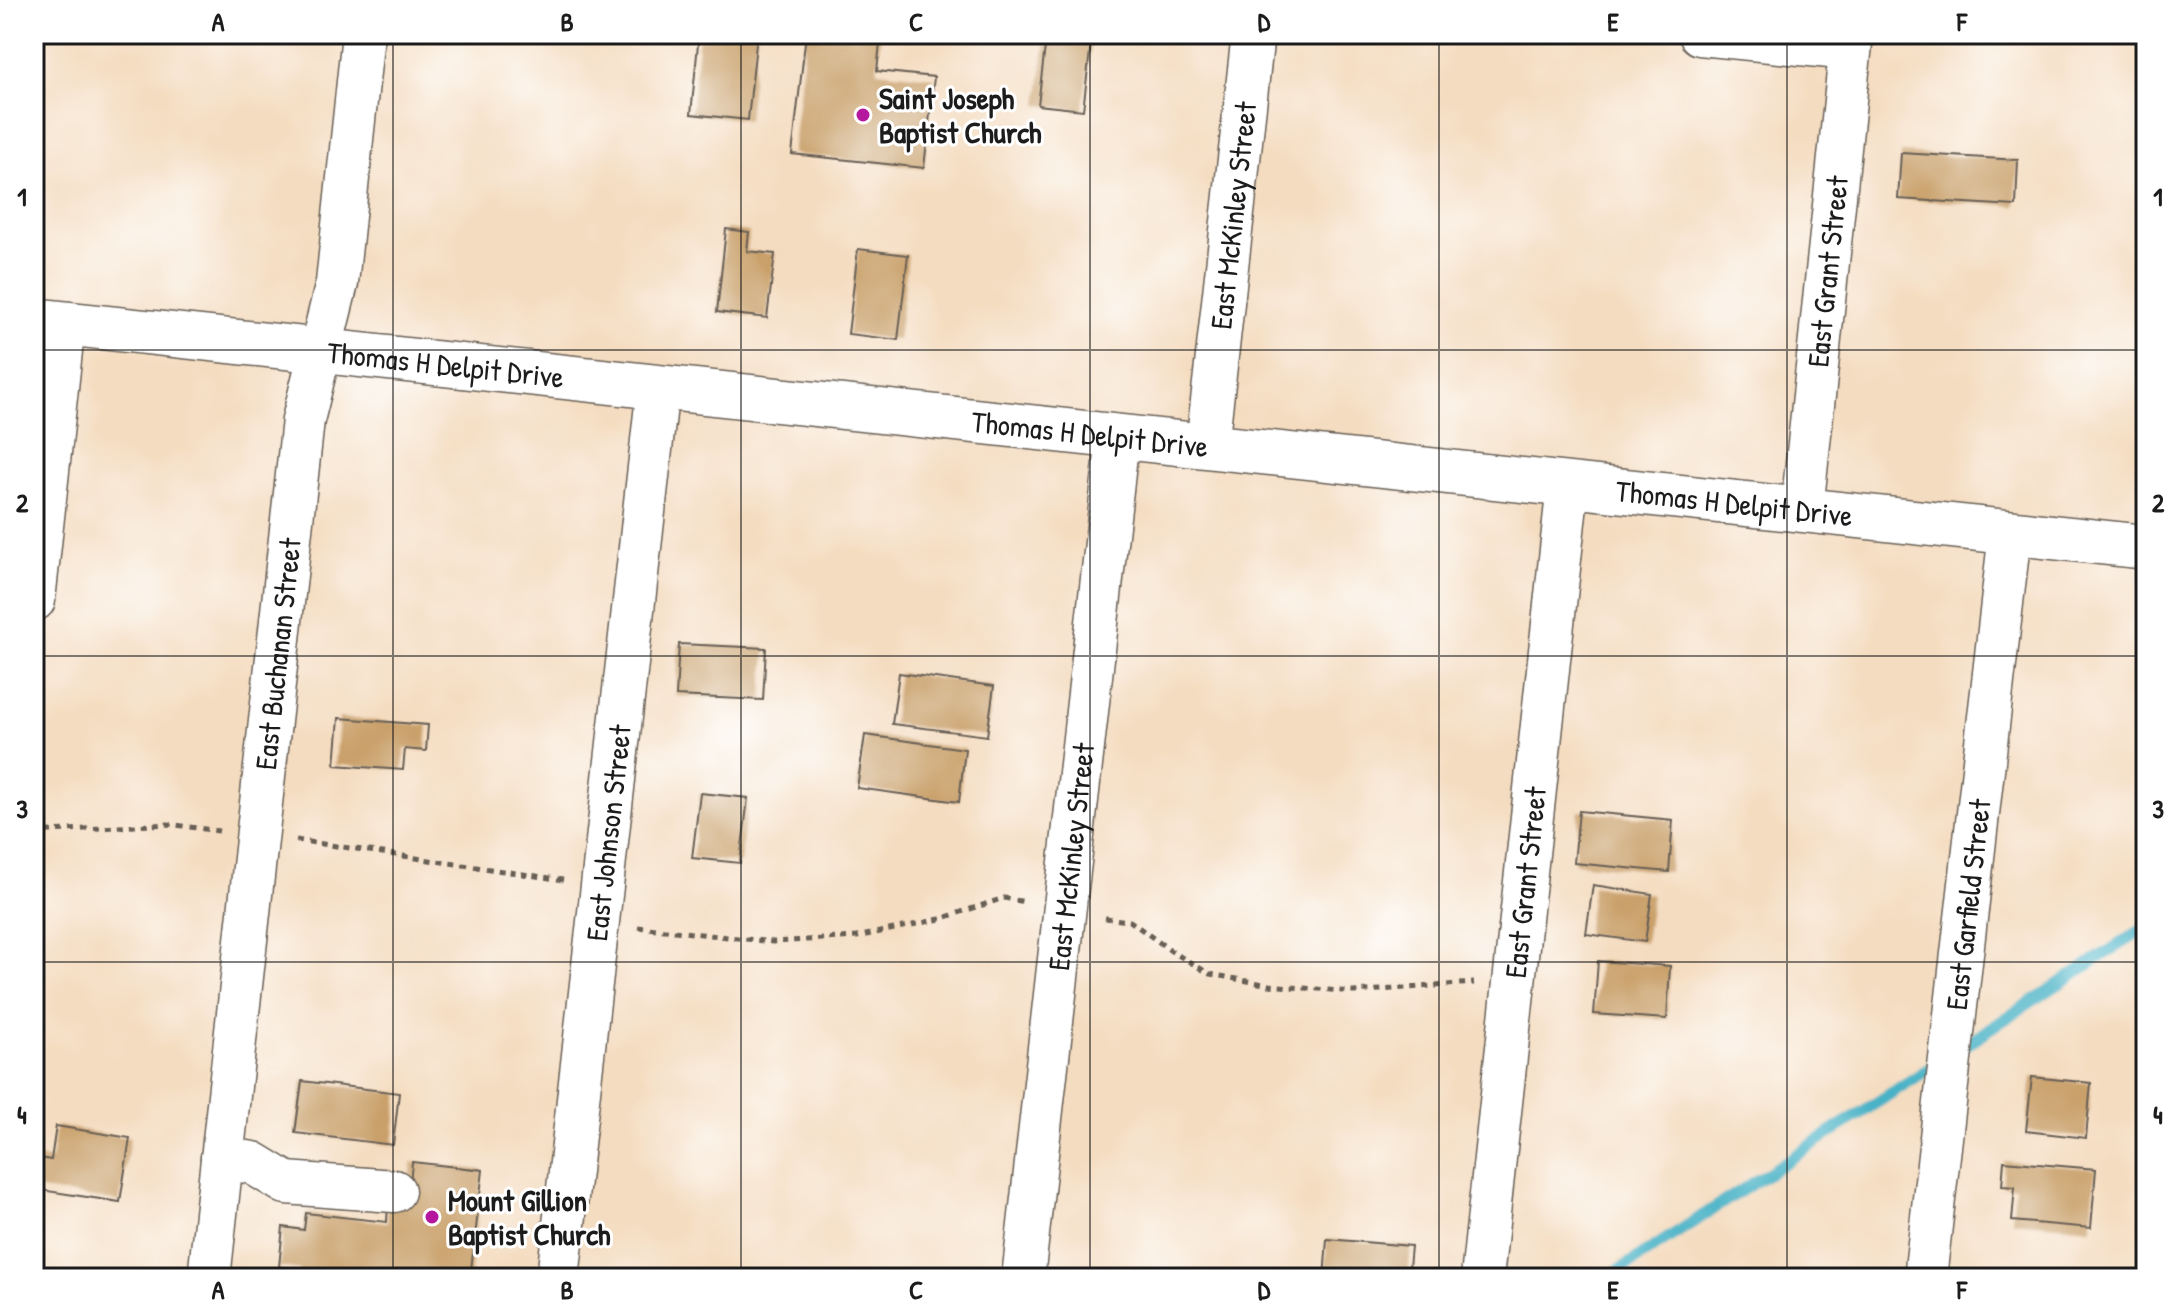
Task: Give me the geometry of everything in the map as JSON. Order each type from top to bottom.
[{"type":"main road","name":"Thomas H Delpit Drive","points":[[49,321],[2146,547]]},
{"type":"street","name":"East Buchanan Street","points":[[209,1278],[303,420],[337,283],[363,34]]},
{"type":"street","name":"East McKinley Street","points":[[1207,446],[1253,34]]},
{"type":"street","points":[[1700,34],[1851,42]]},
{"type":"street","name":"East Grant Street","points":[[1802,510],[1851,42]]},
{"type":"street","points":[[34,600],[49,321]]},
{"type":"street","name":"East Johnson Street","points":[[558,1278],[658,387]]},
{"type":"street","name":"East McKinley Street","points":[[1023,1278],[1118,437]]},
{"type":"street","name":"East Grant Street","points":[[1482,1278],[1568,485]]},
{"type":"street","name":"East Garfield Street","points":[[1925,1278],[2010,533]]},
{"type":"street","points":[[222,1158],[253,1163],[286,1183],[394,1191]]},
{"type":"path","points":[[34,832],[168,824],[569,881],[630,927],[773,942],[857,937],[940,919],[1004,898],[1130,921],[1210,974],[1269,985],[1353,992],[1514,977]]},
{"type":"building","points":[[699,34],[757,34],[748,120],[691,114]]},
{"type":"building","name":"Saint Joseph Baptist Church","points":[[806,34],[881,34],[877,71],[934,77],[924,168],[792,154]]},
{"type":"building","points":[[1046,38],[1091,43],[1083,110],[1038,105]]},
{"type":"building","points":[[1901,153],[2018,160],[2016,206],[1898,199]]},
{"type":"building","points":[[726,229],[749,232],[747,251],[775,254],[767,318],[717,312]]},
{"type":"building","points":[[858,249],[908,255],[898,340],[848,334]]},
{"type":"building","points":[[679,644],[766,648],[763,700],[676,696]]},
{"type":"building","points":[[899,673],[994,686],[987,736],[892,724]]},
{"type":"building","points":[[339,718],[428,725],[426,751],[405,749],[403,770],[335,765]]},
{"type":"building","points":[[865,735],[965,749],[959,802],[857,788]]},
{"type":"building","points":[[700,793],[748,798],[740,863],[692,858]]},
{"type":"building","points":[[1579,811],[1673,820],[1669,872],[1574,863]]},
{"type":"building","points":[[1593,885],[1652,894],[1645,942],[1586,934]]},
{"type":"building","points":[[1598,961],[1670,966],[1667,1019],[1594,1014]]},
{"type":"building","points":[[2032,1077],[2091,1083],[2086,1138],[2026,1131]]},
{"type":"building","points":[[302,1081],[399,1093],[393,1145],[295,1133]]},
{"type":"building","points":[[56,1126],[130,1138],[120,1202],[34,1189],[34,1157],[51,1160]]},
{"type":"building","points":[[2004,1161],[2096,1169],[2091,1228],[2012,1221],[2015,1187],[2002,1186]]},
{"type":"building","name":"Mount Gillion Baptist Church","points":[[412,1162],[483,1170],[470,1278],[299,1278],[300,1270],[279,1267],[283,1227],[304,1230],[306,1213],[387,1222],[388,1203],[408,1206]]},
{"type":"building","points":[[1327,1239],[1411,1246],[1408,1278],[1324,1278]]},
{"type":"waterway","points":[[1962,1047],[2146,927]]},
{"type":"waterway","points":[[1607,1278],[1939,1062]]},
{"type":"place","name":"Saint Joseph Baptist Church","points":[[863,115]]},
{"type":"place","name":"Mount Gillion Baptist Church","points":[[432,1217]]}]
